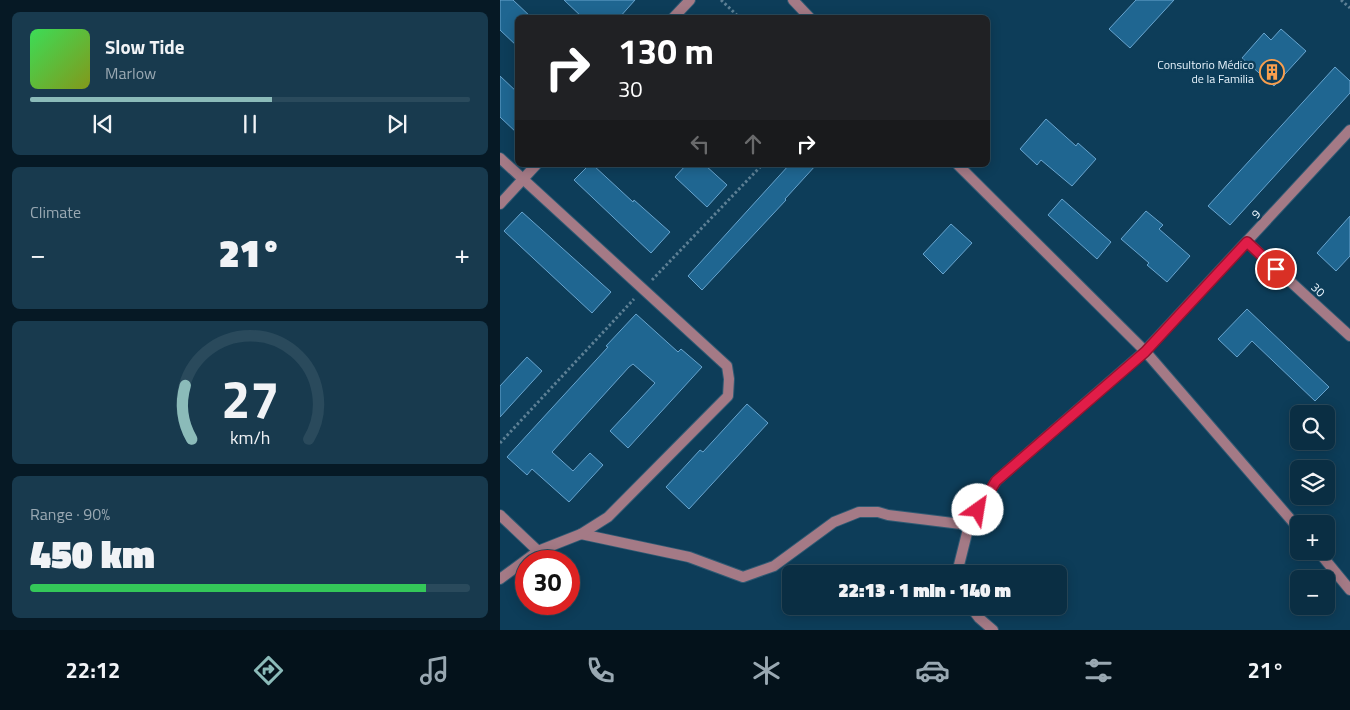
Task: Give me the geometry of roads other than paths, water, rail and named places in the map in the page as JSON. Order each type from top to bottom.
[{"type":"street","points":[[676,15],[690,0]]},
{"type":"street","points":[[793,0],[807,15]]},
{"type":"street","name":"9","points":[[959,565],[969,525],[996,481],[1145,352],[1350,130]]},
{"type":"street","points":[[500,158],[727,366],[729,379],[728,396],[608,517],[581,534],[541,550]]},
{"type":"street","points":[[500,204],[534,167]]},
{"type":"street","points":[[960,167],[1145,352],[1290,519]]},
{"type":"street","name":"30","points":[[1247,242],[1350,336]]},
{"type":"street","points":[[581,534],[689,557],[742,577],[774,566],[834,522],[859,512],[878,512],[888,515],[969,525]]},
{"type":"street","points":[[500,515],[537,550]]},
{"type":"street","points":[[1325,560],[1350,590]]},
{"type":"street","points":[[500,579],[515,568]]},
{"type":"street","points":[[977,615],[993,630]]},
{"type":"place","name":"Consultorio Médico de la Familia","points":[[1272,72]]}]
